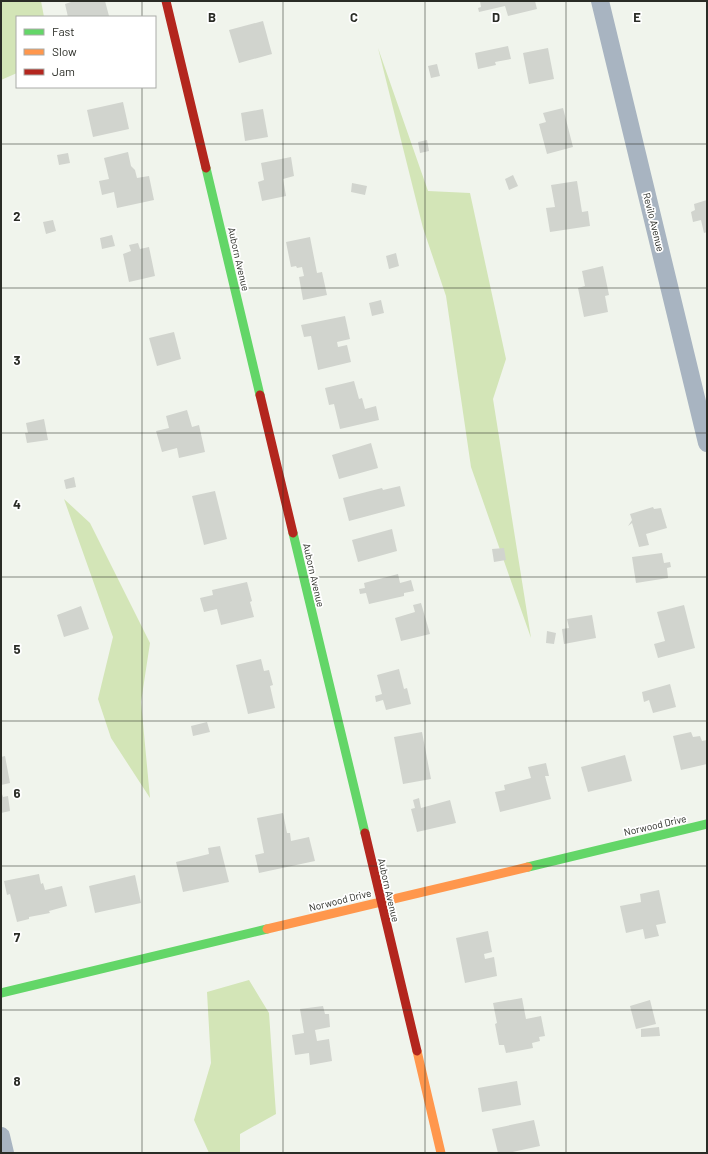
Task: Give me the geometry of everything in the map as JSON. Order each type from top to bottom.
[{"type":"street","name":"Auborn Avenue","points":[[166,1],[441,1153]]},
{"type":"street","name":"Revilo Avenue","points":[[600,1],[707,443]]},
{"type":"street","name":"Norwood Drive","points":[[1,993],[380,901],[707,824]]},
{"type":"street","points":[[1,1136],[5,1153]]},
{"type":"green space","points":[[1,1],[41,1],[44,16],[16,16],[16,73],[1,80]]},
{"type":"green space","points":[[378,48],[428,191],[470,193],[506,359],[493,399],[531,638],[471,467],[446,296],[423,228]]},
{"type":"green space","points":[[64,499],[90,523],[150,643],[141,702],[150,798],[111,738],[98,699],[113,637]]},
{"type":"green space","points":[[249,980],[269,1013],[276,1114],[240,1134],[240,1153],[209,1153],[194,1120],[211,1063],[207,992]]},
{"type":"building","points":[[74,1],[105,1],[109,16],[68,16],[65,4]]},
{"type":"building","points":[[480,1],[535,1],[537,9],[508,16],[505,6],[479,12],[478,8],[481,7]]},
{"type":"building","points":[[263,21],[272,54],[239,63],[229,30]]},
{"type":"building","points":[[508,46],[511,59],[495,62],[496,65],[478,69],[475,53]]},
{"type":"building","points":[[548,48],[554,79],[529,84],[523,53]]},
{"type":"building","points":[[437,64],[440,76],[431,78],[428,66]]},
{"type":"building","points":[[123,102],[129,129],[93,137],[87,110]]},
{"type":"building","points":[[563,108],[573,147],[547,154],[539,124],[546,122],[543,113]]},
{"type":"building","points":[[263,109],[268,137],[245,141],[241,113]]},
{"type":"building","points":[[427,140],[429,151],[420,153],[418,142]]},
{"type":"building","points":[[128,152],[131,166],[135,170],[137,178],[149,176],[154,200],[117,208],[114,192],[102,195],[99,181],[109,179],[104,158]]},
{"type":"building","points":[[68,153],[70,163],[59,165],[57,155]]},
{"type":"building","points":[[291,157],[294,176],[283,179],[286,196],[262,201],[258,182],[264,180],[261,163]]},
{"type":"building","points":[[513,175],[518,186],[509,190],[505,179]]},
{"type":"building","points":[[577,181],[582,212],[588,211],[590,226],[550,232],[546,208],[555,207],[551,185]]},
{"type":"building","points":[[352,183],[367,186],[365,195],[351,192]]},
{"type":"building","points":[[707,200],[707,232],[704,233],[701,220],[693,222],[691,212],[695,210],[694,204]]},
{"type":"building","points":[[53,220],[56,231],[46,234],[43,222]]},
{"type":"building","points":[[112,235],[115,246],[102,249],[100,238]]},
{"type":"building","points":[[310,237],[317,273],[322,272],[327,295],[303,300],[299,277],[304,276],[302,267],[291,267],[286,242]]},
{"type":"building","points":[[138,243],[140,249],[149,247],[155,276],[129,282],[123,254],[131,251],[129,245]]},
{"type":"building","points":[[396,253],[399,266],[389,269],[386,256]]},
{"type":"building","points":[[603,266],[609,295],[605,296],[608,312],[584,317],[578,288],[585,286],[582,271]]},
{"type":"building","points":[[381,300],[384,313],[372,316],[369,303]]},
{"type":"building","points":[[345,316],[350,339],[337,342],[338,347],[347,345],[351,362],[318,370],[311,336],[304,337],[301,325]]},
{"type":"building","points":[[174,332],[181,359],[157,366],[149,338]]},
{"type":"building","points":[[354,381],[359,399],[362,398],[365,409],[376,406],[379,420],[340,429],[334,404],[329,405],[325,388]]},
{"type":"building","points":[[187,410],[192,427],[199,425],[205,452],[179,458],[177,448],[162,452],[156,431],[169,428],[166,416]]},
{"type":"building","points":[[44,419],[48,440],[27,443],[25,433],[28,433],[26,423]]},
{"type":"building","points":[[371,443],[378,468],[339,479],[332,455]]},
{"type":"building","points":[[74,477],[76,487],[66,489],[64,480]]},
{"type":"building","points":[[400,486],[405,506],[349,521],[343,498],[382,488],[383,490]]},
{"type":"building","points":[[215,491],[227,539],[204,545],[192,496]]},
{"type":"building","points":[[653,507],[654,509],[661,508],[667,528],[646,534],[649,545],[639,547],[632,523],[628,526],[632,520],[630,514]]},
{"type":"building","points":[[392,529],[397,551],[358,562],[352,540]]},
{"type":"building","points":[[504,548],[506,560],[494,562],[492,549]]},
{"type":"building","points":[[662,553],[664,563],[670,562],[671,567],[667,568],[668,578],[636,583],[632,557]]},
{"type":"building","points":[[398,574],[400,583],[411,580],[414,591],[404,593],[404,596],[369,604],[366,593],[360,594],[359,589],[365,588],[364,583]]},
{"type":"building","points":[[247,582],[254,617],[221,625],[217,609],[204,612],[200,598],[213,595],[212,590]]},
{"type":"building","points":[[421,603],[430,634],[401,641],[395,618],[415,612],[413,605]]},
{"type":"building","points":[[684,605],[695,648],[658,658],[654,644],[665,641],[657,612]]},
{"type":"building","points":[[81,606],[89,629],[64,637],[57,615]]},
{"type":"building","points":[[592,615],[596,638],[564,644],[562,629],[569,628],[567,619]]},
{"type":"building","points":[[547,631],[556,633],[554,644],[546,643]]},
{"type":"building","points":[[261,659],[264,671],[269,670],[273,685],[270,686],[275,708],[248,714],[236,665]]},
{"type":"building","points":[[399,669],[404,689],[407,688],[411,704],[386,710],[383,700],[376,702],[375,696],[382,694],[377,675]]},
{"type":"building","points":[[670,684],[676,707],[653,713],[649,700],[644,702],[642,692]]},
{"type":"building","points":[[207,722],[210,732],[193,736],[191,726]]},
{"type":"building","points":[[422,732],[431,779],[403,784],[394,737]]},
{"type":"building","points":[[691,732],[693,737],[700,736],[702,741],[707,740],[707,764],[681,770],[673,736]]},
{"type":"building","points":[[625,755],[632,781],[588,792],[581,767]]},
{"type":"building","points":[[5,756],[10,783],[1,785],[1,757]]},
{"type":"building","points":[[546,763],[549,776],[545,776],[551,799],[500,812],[495,792],[505,790],[504,785],[531,778],[528,767]]},
{"type":"building","points":[[1,791],[3,797],[8,796],[10,811],[1,813]]},
{"type":"building","points":[[419,798],[421,808],[450,800],[456,823],[417,832],[411,809],[415,808],[413,800]]},
{"type":"building","points":[[283,813],[287,833],[290,833],[291,841],[309,837],[315,861],[259,873],[255,855],[264,853],[257,818]]},
{"type":"building","points":[[220,846],[229,882],[183,892],[176,862],[209,854],[208,848]]},
{"type":"building","points":[[39,874],[41,884],[43,883],[45,890],[62,886],[67,906],[49,911],[50,913],[29,917],[29,919],[17,922],[10,894],[7,895],[4,881]]},
{"type":"building","points":[[135,875],[141,903],[95,913],[89,886]]},
{"type":"building","points":[[659,890],[666,923],[656,925],[659,936],[645,939],[643,929],[626,933],[620,906],[641,902],[640,894]]},
{"type":"building","points":[[488,931],[492,952],[484,954],[485,959],[494,957],[497,976],[465,983],[456,938]]},
{"type":"building","points":[[522,998],[526,1019],[541,1016],[545,1036],[539,1037],[540,1041],[532,1043],[533,1048],[506,1053],[504,1045],[499,1045],[493,1003]]},
{"type":"building","points":[[650,1000],[656,1024],[636,1029],[630,1006]]},
{"type":"building","points":[[323,1006],[325,1014],[329,1014],[330,1027],[315,1030],[317,1041],[329,1039],[332,1061],[310,1065],[309,1053],[295,1055],[292,1035],[304,1033],[300,1009]]},
{"type":"building","points":[[659,1027],[660,1036],[641,1037],[641,1029]]},
{"type":"building","points":[[517,1081],[521,1105],[482,1112],[478,1088]]},
{"type":"building","points":[[534,1120],[540,1146],[508,1153],[498,1153],[492,1129]]},
{"type":"traffic: fast","points":[[206,168],[260,395]]},
{"type":"traffic: fast","points":[[293,533],[365,833]]},
{"type":"traffic: fast","points":[[528,867],[707,824]]},
{"type":"traffic: fast","points":[[1,993],[267,929]]},
{"type":"traffic: slow","points":[[267,929],[528,867]]},
{"type":"traffic: slow","points":[[417,1051],[441,1153]]},
{"type":"traffic: jam","points":[[166,1],[206,168]]},
{"type":"traffic: jam","points":[[260,395],[293,533]]},
{"type":"traffic: jam","points":[[365,833],[417,1051]]}]
